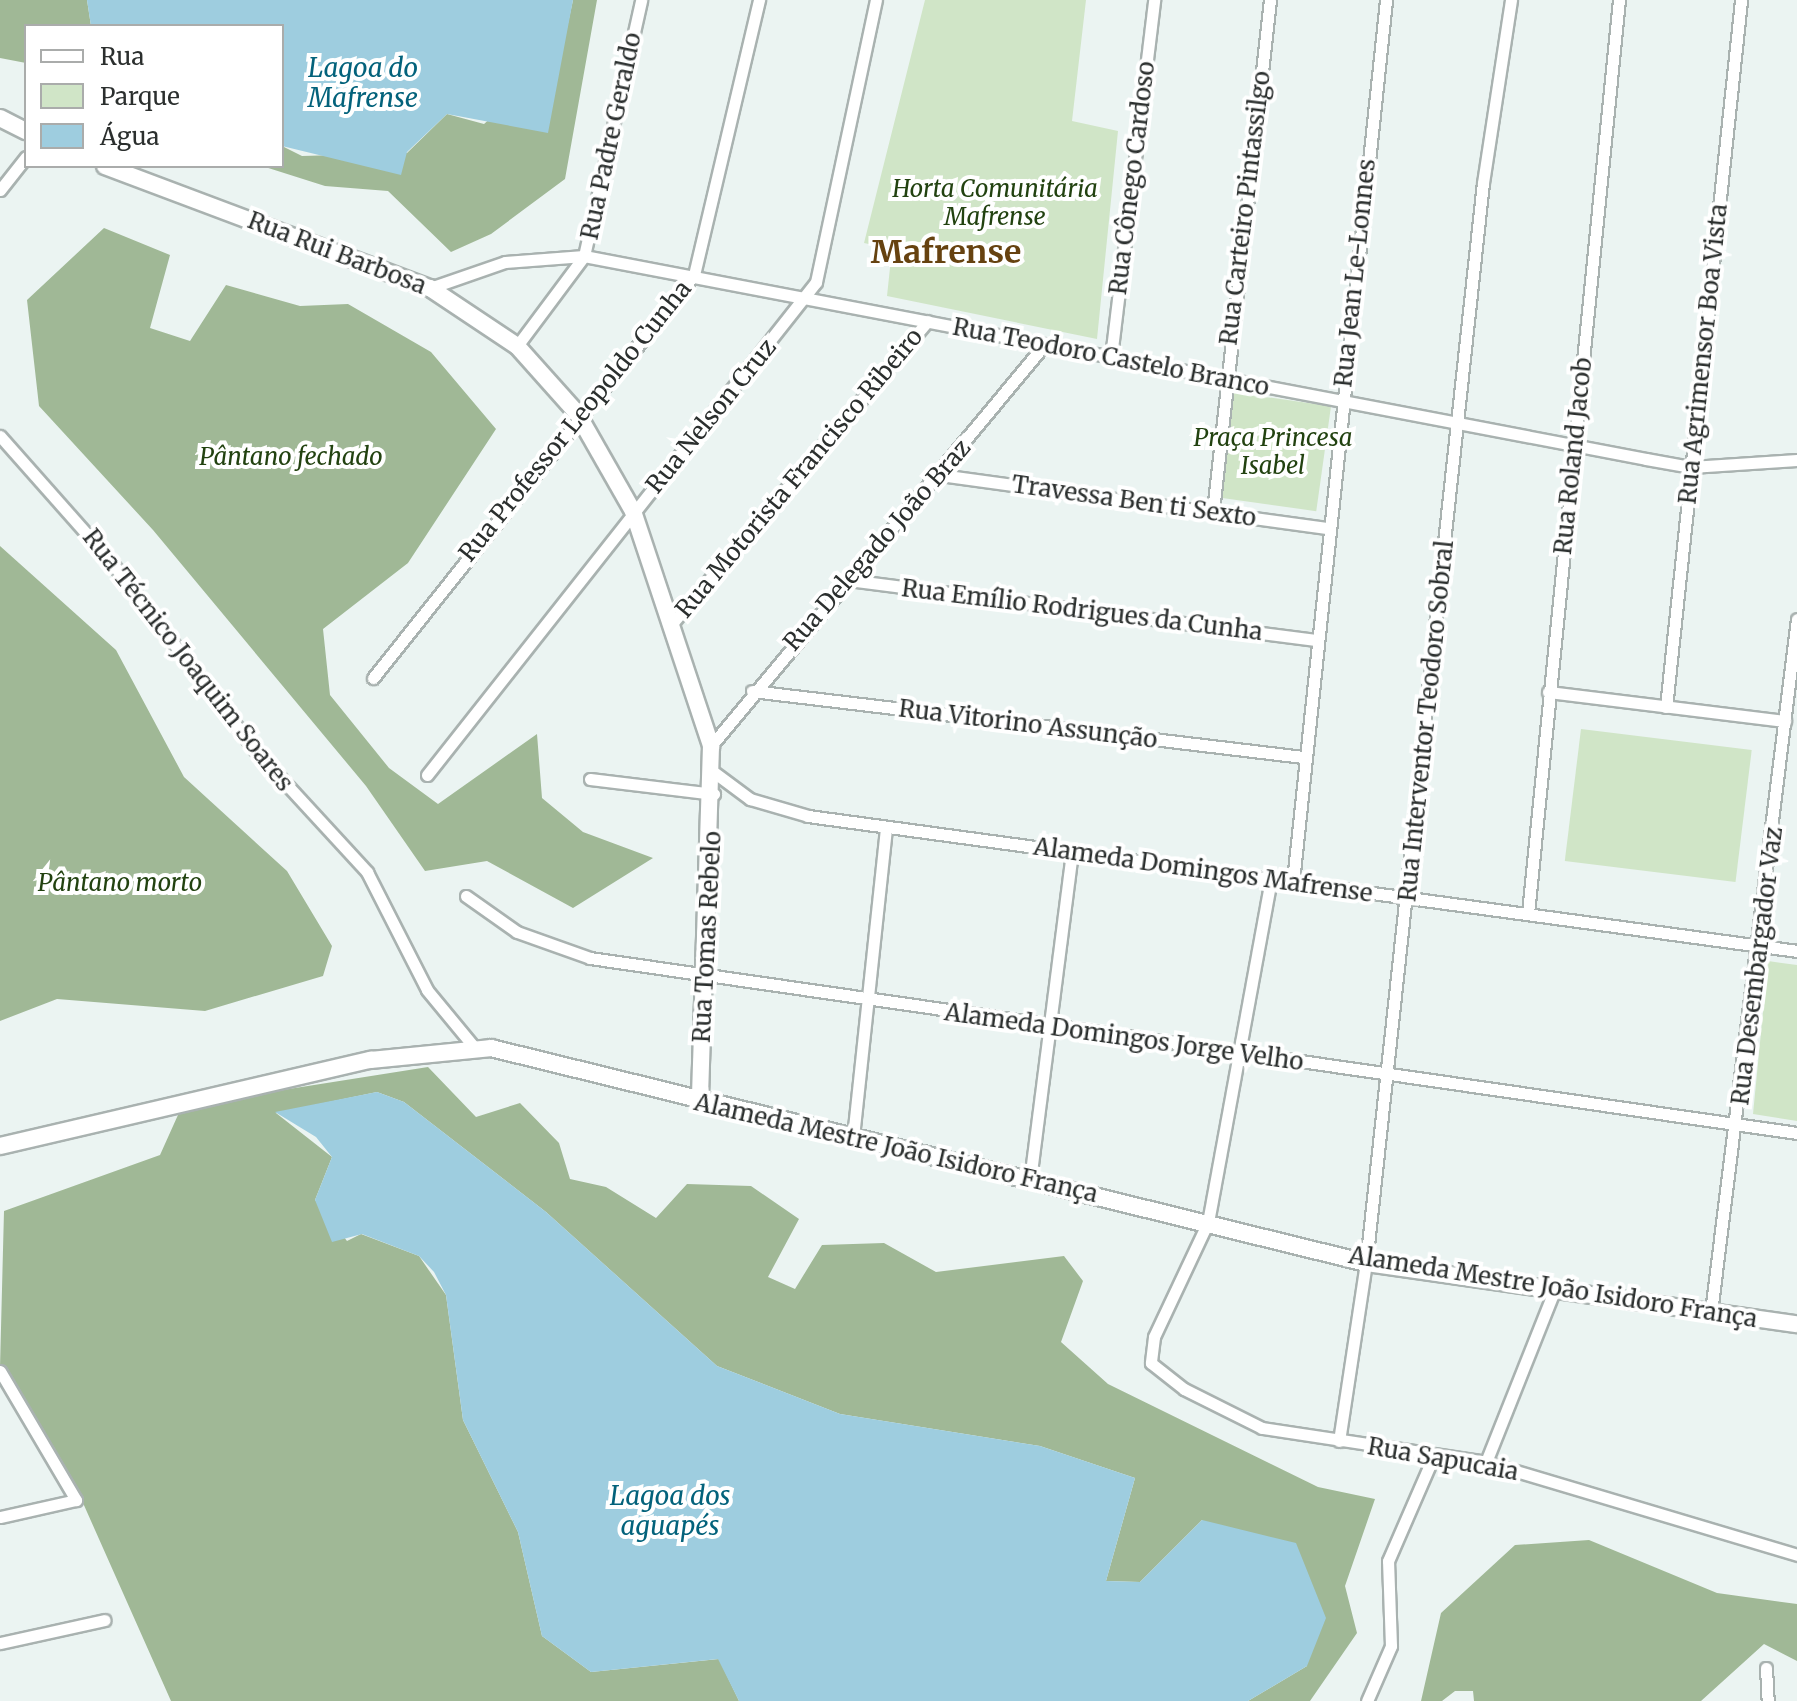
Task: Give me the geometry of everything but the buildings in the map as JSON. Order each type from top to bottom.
[{"type":"main road","points":[[0,118],[24,130]]},
{"type":"main road","name":"Rua Rui Barbosa","points":[[110,168],[430,288],[517,346],[577,413],[633,511],[711,746],[715,773]]},
{"type":"main road","name":"Rua Tomas Rebelo","points":[[700,1101],[715,773]]},
{"type":"main road","name":"Alameda Mestre João Isidoro França","points":[[0,1146],[371,1060],[474,1047],[1208,1222],[1366,1263],[1797,1324]]},
{"type":"street","name":"Rua Padre Geraldo","points":[[517,346],[584,256],[641,0]]},
{"type":"street","name":"Rua Professor Leopoldo Cunha","points":[[373,678],[577,413],[694,275],[759,0]]},
{"type":"street","name":"Rua Nelson Cruz","points":[[427,775],[633,511],[807,296],[826,245],[876,0]]},
{"type":"street","name":"Rua Cônego Cardoso","points":[[1111,357],[1154,0]]},
{"type":"street","name":"Rua Carteiro Pintassilgo","points":[[1213,511],[1270,0]]},
{"type":"street","name":"Rua Jean Le-Lonnes","points":[[1293,881],[1303,757],[1386,0]]},
{"type":"street","name":"Rua Interventor Teodoro Sobral","points":[[1339,1441],[1366,1263],[1460,423],[1511,0]]},
{"type":"street","name":"Rua Roland Jacob","points":[[1528,913],[1619,0]]},
{"type":"street","name":"Rua Agrimensor Boa Vista","points":[[1666,707],[1741,0]]},
{"type":"street","points":[[0,190],[24,160]]},
{"type":"street","name":"Rua Teodoro Castelo Branco","points":[[430,288],[505,262],[584,256],[807,296],[1044,345],[1691,467],[1797,460]]},
{"type":"street","name":"Rua Motorista Francisco Ribeiro","points":[[670,626],[928,321]]},
{"type":"street","name":"Rua Delegado João Braz","points":[[711,746],[752,691],[940,475],[1044,345]]},
{"type":"street","name":"Rua Técnico Joaquim Soares","points":[[0,436],[109,559],[255,750],[367,872],[427,990],[474,1047]]},
{"type":"street","name":"Travessa Ben ti Sexto","points":[[940,475],[1328,528]]},
{"type":"street","name":"Rua Emílio Rodrigues da Cunha","points":[[848,580],[1316,640]]},
{"type":"street","name":"Rua Desembargador Vaz","points":[[1711,1312],[1762,946],[1797,619]]},
{"type":"street","name":"Rua Vitorino Assunção","points":[[752,691],[1303,757]]},
{"type":"street","points":[[1548,692],[1785,721]]},
{"type":"street","name":"Alameda Domingos Mafrense","points":[[715,773],[776,809],[886,828],[1797,951]]},
{"type":"street","points":[[590,779],[714,794]]},
{"type":"street","points":[[853,1137],[886,828]]},
{"type":"street","points":[[1030,1180],[1072,852]]},
{"type":"street","points":[[1208,1222],[1271,879]]},
{"type":"street","name":"Alameda Domingos Jorge Velho","points":[[466,896],[548,946],[705,978],[867,997],[1050,1030],[1239,1057],[1386,1073],[1797,1133]]},
{"type":"street","name":"Rua Sapucaia","points":[[1208,1222],[1148,1357],[1184,1389],[1262,1428],[1486,1462],[1797,1555]]},
{"type":"street","points":[[1486,1462],[1554,1291]]},
{"type":"street","points":[[0,1371],[76,1500],[0,1517]]},
{"type":"street","points":[[1367,1701],[1391,1646],[1388,1561],[1434,1455]]},
{"type":"street","points":[[0,1643],[105,1620]]},
{"type":"street","points":[[1766,1668],[1768,1701]]},
{"type":"green space","points":[[0,0],[87,0],[91,24],[24,24],[24,63],[0,58]]},
{"type":"green space","points":[[573,0],[597,0],[565,179],[491,234],[451,252],[388,191],[325,186],[268,168],[284,168],[284,147],[302,156],[407,153],[447,114],[484,124],[561,56]]},
{"type":"green space","name":"Horta Comunitária Mafrense","points":[[925,0],[1086,0],[1072,121],[1118,131],[1097,339],[887,296],[892,249],[864,243]]},
{"type":"green space","name":"Pântano fechado","points":[[104,228],[170,255],[150,328],[190,341],[226,285],[300,306],[348,304],[431,352],[496,429],[408,563],[323,629],[330,695],[389,768],[438,804],[537,734],[542,798],[583,832],[653,858],[573,908],[487,861],[425,871],[366,786],[153,530],[39,406],[27,300]]},
{"type":"green space","name":"Praça Princesa Isabel","points":[[1230,392],[1331,406],[1316,511],[1215,497]]},
{"type":"green space","name":"Pântano morto","points":[[0,546],[116,650],[184,777],[287,871],[332,946],[323,976],[205,1011],[57,999],[0,1021]]},
{"type":"green space","points":[[1581,729],[1752,750],[1736,882],[1565,861]]},
{"type":"green space","points":[[1768,961],[1797,965],[1797,1121],[1753,1114]]},
{"type":"green space","points":[[428,1067],[476,1117],[520,1103],[559,1143],[570,1179],[606,1187],[656,1218],[687,1184],[751,1186],[799,1219],[768,1277],[795,1289],[822,1245],[884,1243],[936,1272],[1064,1256],[1083,1281],[1061,1342],[1108,1384],[1318,1487],[1375,1499],[1345,1586],[1357,1633],[1310,1701],[1248,1701],[1307,1666],[1202,1520],[1140,1582],[1106,1581],[1135,1478],[1040,1446],[840,1414],[717,1366],[546,1212],[404,1102],[377,1092],[276,1113],[332,1157],[315,1200],[347,1241],[361,1234],[419,1256],[446,1295],[463,1420],[518,1532],[542,1636],[591,1672],[719,1659],[739,1701],[171,1701],[83,1503],[0,1367],[4,1211],[160,1155],[182,1106]]},
{"type":"green space","points":[[1589,1540],[1717,1593],[1797,1604],[1797,1661],[1764,1644],[1701,1701],[1474,1701],[1473,1691],[1455,1691],[1442,1701],[1421,1701],[1441,1613],[1515,1545]]},
{"type":"water","name":"Lagoa do Mafrense","points":[[87,0],[573,0],[548,133],[447,114],[407,152],[401,175],[284,146],[284,24],[91,24]]},
{"type":"water","name":"Lagoa dos aguapés","points":[[377,1092],[404,1102],[546,1212],[717,1366],[840,1414],[1040,1446],[1135,1478],[1106,1581],[1140,1582],[1202,1520],[1296,1543],[1326,1618],[1307,1666],[1248,1701],[739,1701],[718,1659],[591,1672],[542,1636],[518,1532],[463,1420],[446,1295],[434,1272],[419,1256],[362,1234],[332,1242],[315,1200],[332,1157],[316,1137],[275,1112]]},
{"type":"district","name":"Mafrense","points":[[946,252]]}]
